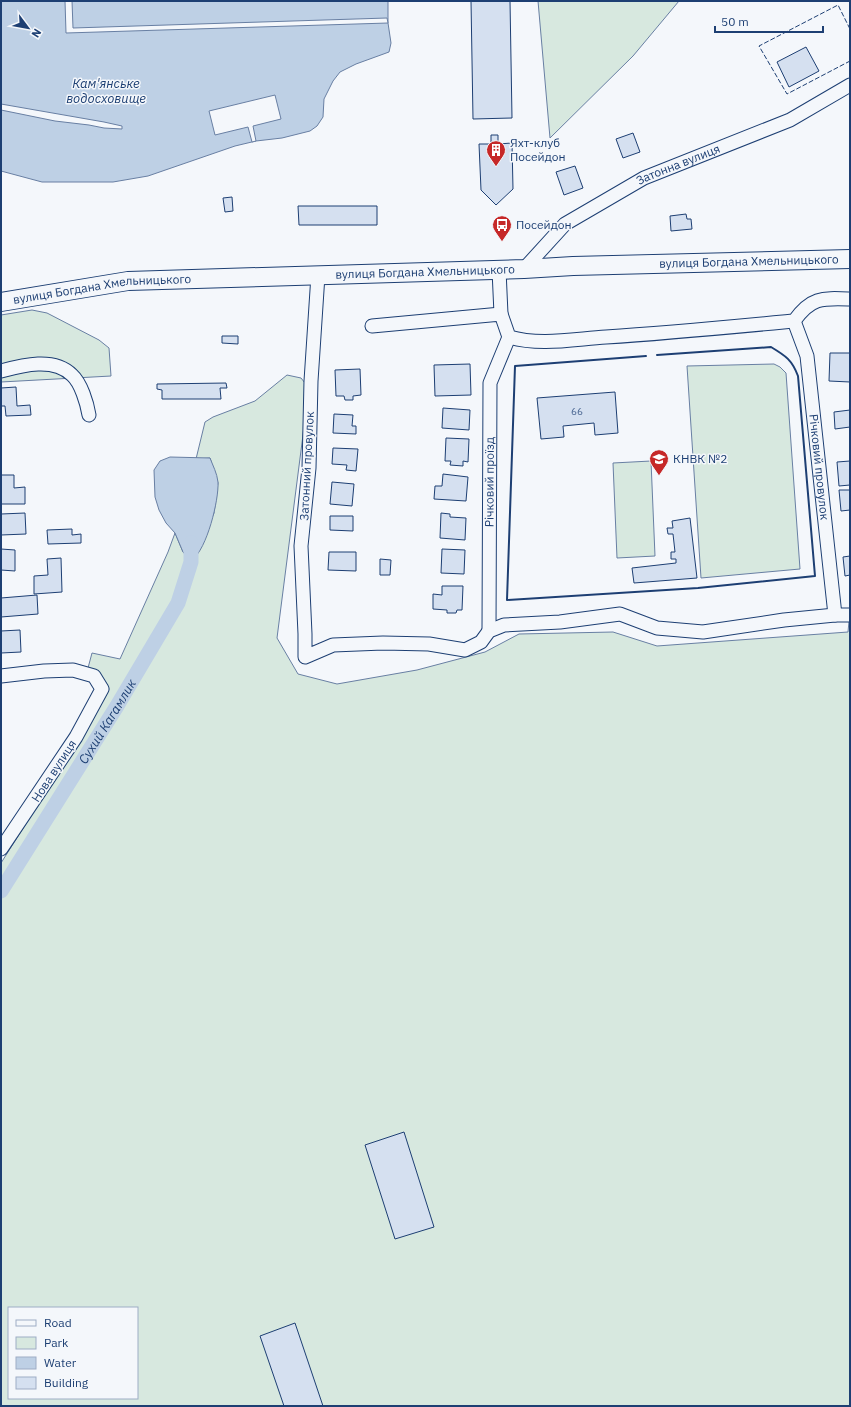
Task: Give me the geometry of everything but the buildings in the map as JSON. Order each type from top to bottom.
[{"type":"main road","name":"вулиця Богдана Хмельницького","points":[[1,302],[128,281],[524,270],[573,266],[850,259]]},
{"type":"street","name":"Затонна вулиця","points":[[524,270],[564,224],[644,178],[790,120],[850,85]]},
{"type":"street","points":[[499,270],[501,314],[509,338],[518,340],[544,341],[650,334],[794,321],[802,309],[812,302],[825,299],[850,299]]},
{"type":"street","name":"Затонний провулок","points":[[318,275],[311,381],[309,468],[301,546],[305,657],[333,645],[383,642],[429,644],[465,650],[481,642],[489,631]]},
{"type":"street","points":[[372,326],[501,314]]},
{"type":"street","name":"Річковий провулок","points":[[794,321],[807,356],[836,615]]},
{"type":"street","name":"Річковий проїзд","points":[[489,631],[490,384],[509,338]]},
{"type":"street","points":[[1,371],[35,364],[57,366],[73,375],[85,397],[89,415]]},
{"type":"street","points":[[489,631],[504,625],[560,622],[620,614],[657,628],[703,632],[784,620],[850,615]]},
{"type":"street","name":"Нова вулиця","points":[[1,676],[44,671],[73,670],[94,676],[102,689],[76,737],[1,849]]},
{"type":"green space","points":[[538,1],[679,1],[633,56],[550,138]]},
{"type":"green space","points":[[32,310],[47,313],[99,340],[109,348],[111,376],[1,382],[1,315]]},
{"type":"green space","points":[[774,364],[786,373],[800,569],[701,578],[687,366]]},
{"type":"green space","points":[[287,375],[301,378],[309,388],[277,638],[298,674],[337,684],[417,670],[485,652],[519,634],[613,632],[657,646],[848,632],[850,621],[850,1406],[1,1406],[1,863],[109,689],[101,677],[88,668],[92,653],[120,659],[175,533],[183,552],[191,560],[194,559],[214,513],[218,483],[210,458],[196,459],[205,422],[213,417],[255,401]]},
{"type":"green space","points":[[651,461],[655,556],[617,558],[613,463]]},
{"type":"water","name":"Кам'янське водосховище","points":[[1,1],[388,1],[388,23],[391,43],[389,52],[356,64],[340,72],[333,81],[324,99],[323,117],[317,126],[310,131],[282,138],[256,141],[235,146],[148,176],[113,182],[42,182],[1,171]]},
{"type":"water","points":[[170,457],[210,458],[218,482],[218,490],[211,524],[203,546],[192,560],[189,559],[183,552],[175,533],[166,523],[159,510],[155,497],[154,470],[160,461]]},
{"type":"pier","points":[[65,1],[72,1],[73,28],[387,18],[388,23],[66,33]]},
{"type":"pier","points":[[275,95],[281,119],[253,126],[256,141],[252,142],[248,127],[215,135],[209,111]]},
{"type":"pier","points":[[1,104],[104,122],[122,126],[122,129],[55,121],[1,110]]},
{"type":"waterway","name":"Сухий Кагамлик","points":[[1,891],[117,706],[178,603],[191,562],[191,543]]},
{"type":"fence","points":[[850,29],[838,5],[759,46],[787,94],[850,61]]},
{"type":"wall","points":[[646,356],[515,366],[507,600],[698,588],[815,576],[798,376],[791,362],[771,347],[657,355]]},
{"type":"place","name":"Яхт-клуб Посейдон","points":[[496,167]]},
{"type":"place","name":"Посейдон","points":[[502,242]]},
{"type":"place","name":"КНВК №2","points":[[659,476]]}]
